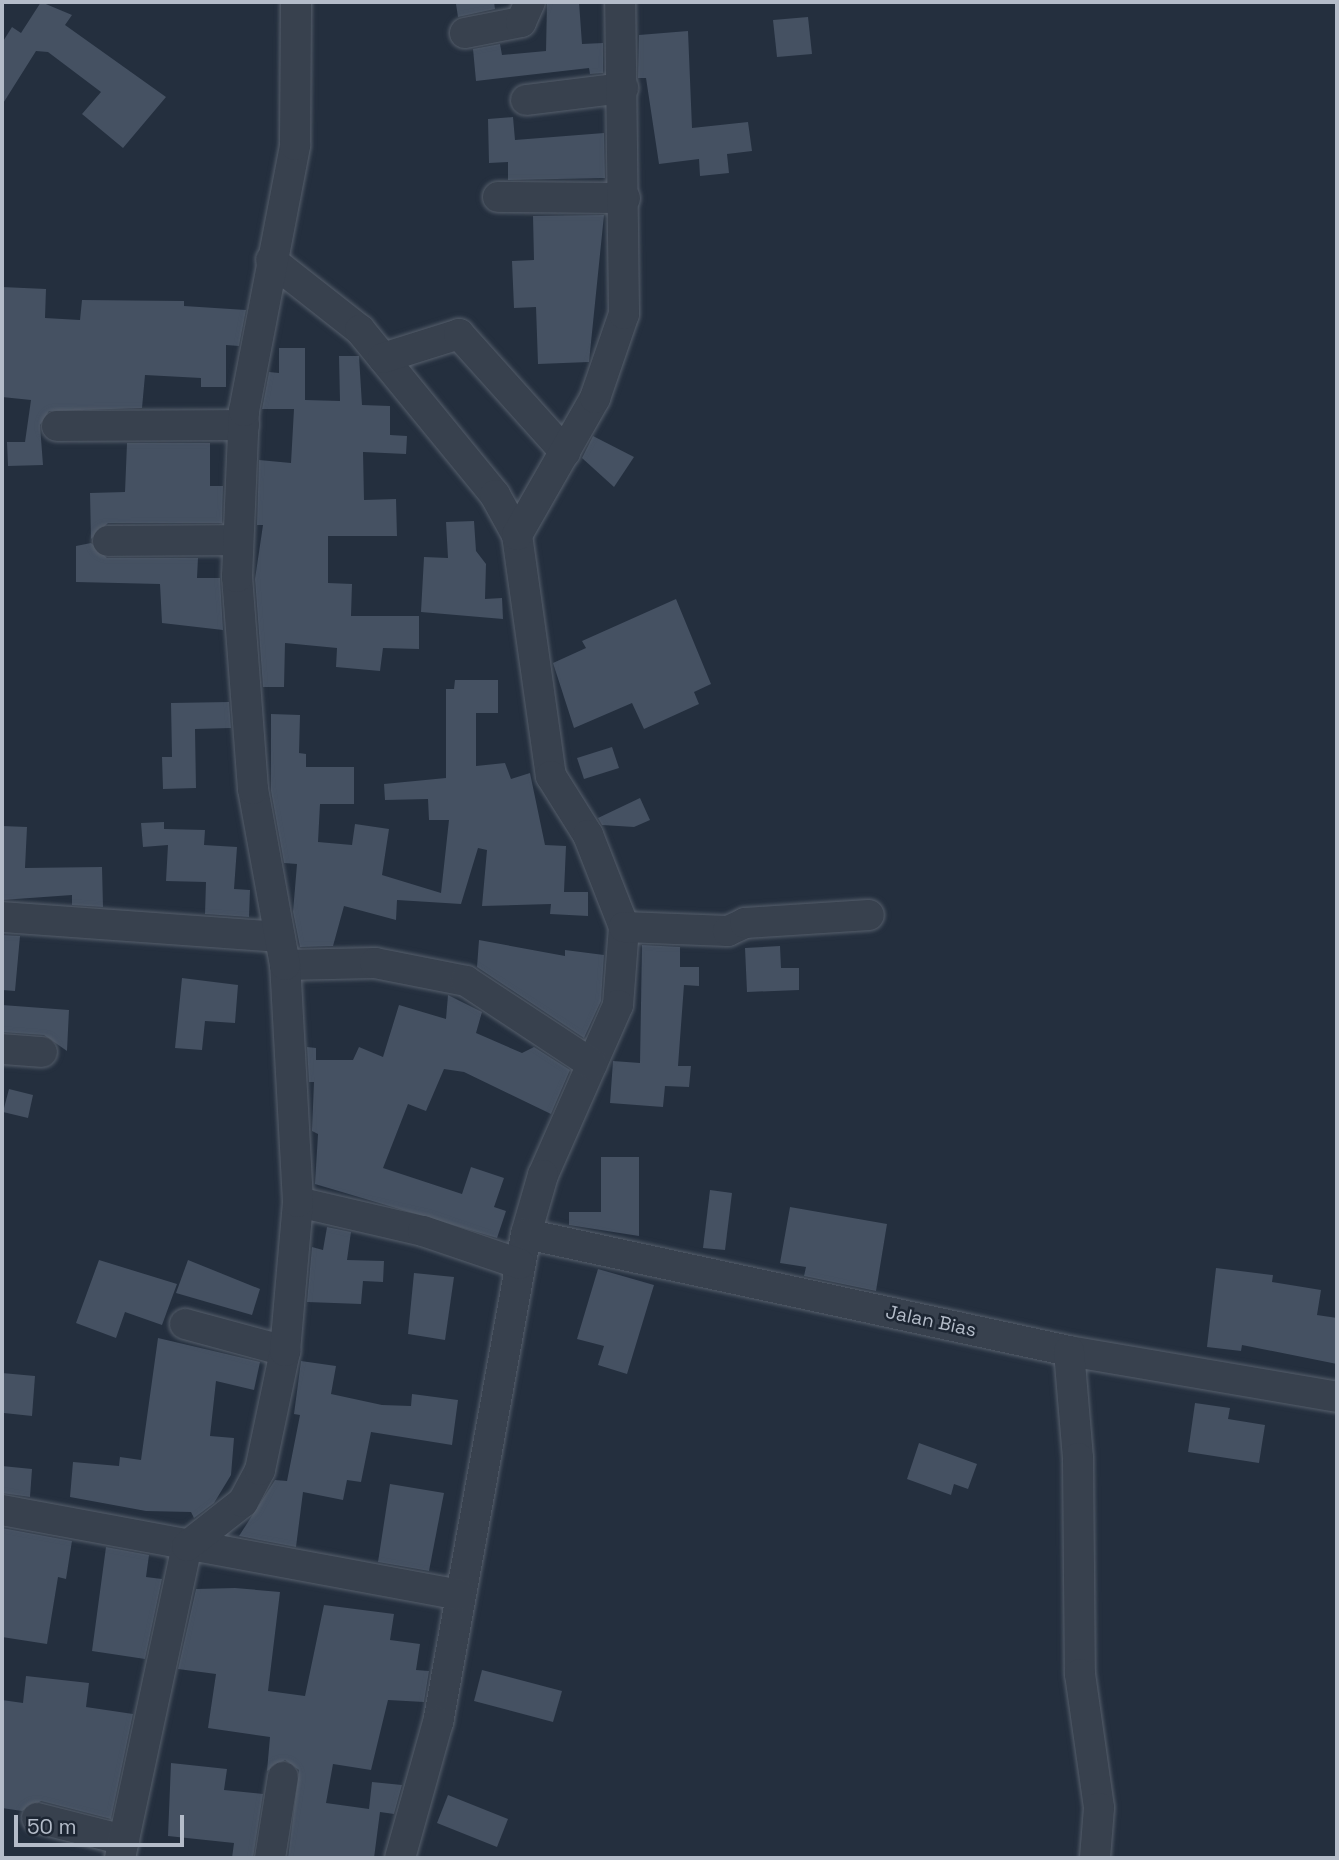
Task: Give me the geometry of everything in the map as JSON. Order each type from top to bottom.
[{"type":"street","points":[[37,1818],[122,1849],[187,1546],[243,1502],[260,1471],[285,1350],[298,1202],[282,951],[243,706],[238,540],[244,425],[271,260],[296,145],[296,2]]},
{"type":"street","points":[[465,33],[521,22],[530,2]]},
{"type":"street","points":[[517,535],[596,398],[624,314],[625,198],[620,2]]},
{"type":"street","points":[[526,100],[623,88]]},
{"type":"street","points":[[498,197],[625,198]]},
{"type":"street","points":[[271,260],[360,330],[495,495],[517,535],[551,776],[588,835],[624,927],[618,1005],[543,1175],[526,1234],[438,1722],[400,1858]]},
{"type":"street","points":[[383,358],[459,334],[565,452]]},
{"type":"street","points":[[57,426],[244,425]]},
{"type":"street","points":[[108,541],[238,540]]},
{"type":"street","points":[[624,927],[728,931],[745,923],[869,915]]},
{"type":"street","points":[[2,917],[375,963],[466,981],[593,1064]]},
{"type":"street","points":[[2,1049],[42,1052]]},
{"type":"street","points":[[298,1202],[423,1231],[520,1264]]},
{"type":"street","name":"Jalan Bias","points":[[526,1234],[1069,1351],[1337,1398]]},
{"type":"street","points":[[185,1324],[285,1350]]},
{"type":"street","points":[[1069,1351],[1078,1458],[1080,1688],[1100,1808],[1095,1858]]},
{"type":"street","points":[[2,1510],[460,1595]]},
{"type":"street","points":[[270,1858],[284,1777]]},
{"type":"building","points":[[41,2],[72,15],[65,25],[166,97],[123,148],[82,114],[101,92],[48,52],[36,51],[2,105],[2,43],[12,27],[21,33]]},
{"type":"building","points":[[494,2],[495,9],[458,17],[456,4]]},
{"type":"building","points":[[547,2],[579,2],[582,44],[603,43],[603,73],[590,74],[589,68],[476,81],[473,49],[500,44],[502,55],[546,51]]},
{"type":"building","points":[[808,17],[812,54],[777,57],[773,20]]},
{"type":"building","points":[[688,31],[692,128],[748,122],[752,151],[727,154],[729,173],[700,176],[699,159],[659,164],[646,78],[638,78],[639,35]]},
{"type":"building","points":[[513,117],[515,140],[604,133],[605,178],[508,180],[508,162],[489,163],[488,119]]},
{"type":"building","points":[[604,215],[589,362],[538,364],[536,307],[514,308],[512,261],[534,260],[533,216]]},
{"type":"building","points":[[2,287],[46,289],[45,318],[80,320],[82,300],[184,301],[184,306],[246,310],[239,346],[226,345],[226,387],[201,387],[201,378],[145,375],[142,408],[49,411],[40,425],[43,465],[8,466],[7,442],[25,442],[31,400],[2,397]]},
{"type":"building","points":[[279,348],[305,348],[305,400],[340,401],[339,356],[359,356],[362,405],[390,406],[390,435],[407,436],[406,454],[363,452],[364,500],[396,499],[397,536],[328,536],[328,583],[352,584],[351,616],[419,616],[419,649],[383,648],[380,671],[336,667],[337,648],[285,643],[284,687],[263,687],[255,579],[263,525],[257,525],[259,460],[291,463],[294,409],[262,409],[269,372],[279,373]]},
{"type":"building","points":[[593,436],[634,457],[614,487],[582,458]]},
{"type":"building","points":[[127,443],[210,443],[210,486],[223,486],[222,523],[108,523],[91,539],[90,493],[125,492]]},
{"type":"building","points":[[474,521],[476,551],[486,564],[485,599],[502,598],[503,619],[421,612],[424,557],[448,558],[446,522]]},
{"type":"building","points":[[91,543],[107,558],[198,558],[197,578],[220,578],[223,630],[162,623],[160,584],[76,582],[76,546]]},
{"type":"building","points":[[676,599],[711,684],[694,692],[699,704],[644,729],[632,703],[574,728],[553,663],[586,648],[582,641]]},
{"type":"building","points":[[455,680],[498,680],[498,713],[476,713],[476,766],[505,763],[511,779],[530,773],[545,845],[566,846],[564,892],[588,892],[588,916],[550,914],[551,904],[482,906],[487,850],[478,848],[461,904],[397,900],[396,920],[344,906],[333,946],[300,947],[293,912],[297,864],[284,863],[271,791],[271,714],[300,715],[299,753],[306,754],[306,767],[354,767],[354,804],[320,804],[318,842],[352,845],[355,824],[389,829],[382,875],[441,893],[449,820],[429,820],[428,799],[385,800],[384,784],[446,778],[446,689],[454,689]]},
{"type":"building","points":[[229,702],[231,728],[195,729],[196,788],[163,789],[162,757],[172,757],[171,703]]},
{"type":"building","points":[[612,747],[619,768],[584,779],[577,758]]},
{"type":"building","points":[[640,798],[650,820],[634,827],[602,825],[598,818]]},
{"type":"building","points":[[164,822],[164,829],[205,830],[204,845],[237,847],[234,889],[250,890],[249,917],[205,914],[206,882],[166,881],[168,845],[143,847],[141,823]]},
{"type":"building","points":[[2,826],[27,827],[25,868],[102,867],[103,907],[72,905],[72,895],[2,900]]},
{"type":"building","points":[[2,935],[20,936],[15,991],[2,990]]},
{"type":"building","points":[[479,940],[565,956],[565,950],[604,955],[601,1001],[584,1038],[477,967]]},
{"type":"building","points":[[642,945],[680,947],[680,967],[699,967],[699,986],[684,985],[678,1066],[691,1066],[689,1087],[665,1086],[663,1107],[610,1103],[613,1061],[640,1063]]},
{"type":"building","points":[[780,946],[781,968],[799,968],[799,990],[747,992],[745,948]]},
{"type":"building","points":[[182,978],[238,985],[235,1023],[205,1021],[202,1050],[175,1048]]},
{"type":"building","points":[[448,995],[482,1012],[476,1033],[522,1053],[534,1047],[570,1070],[551,1114],[464,1072],[444,1069],[426,1111],[408,1104],[383,1168],[462,1194],[471,1167],[504,1178],[494,1207],[506,1211],[497,1238],[315,1184],[318,1134],[312,1131],[314,1082],[309,1082],[307,1047],[316,1048],[316,1060],[353,1060],[359,1047],[383,1057],[399,1005],[446,1019]]},
{"type":"building","points":[[2,1005],[69,1010],[67,1051],[44,1035],[2,1032]]},
{"type":"building","points":[[9,1089],[33,1095],[28,1118],[3,1112]]},
{"type":"building","points":[[601,1157],[639,1157],[639,1236],[569,1225],[569,1212],[601,1212]]},
{"type":"building","points":[[710,1190],[732,1193],[725,1250],[703,1248]]},
{"type":"building","points":[[790,1207],[887,1224],[876,1291],[804,1276],[806,1267],[780,1263]]},
{"type":"building","points":[[327,1227],[351,1232],[347,1260],[384,1261],[383,1282],[363,1281],[361,1304],[307,1302],[312,1247],[323,1250]]},
{"type":"building","points":[[99,1260],[177,1284],[162,1325],[125,1312],[116,1338],[76,1323]]},
{"type":"building","points":[[188,1260],[260,1289],[252,1315],[176,1293]]},
{"type":"building","points":[[1216,1268],[1273,1275],[1272,1282],[1321,1290],[1317,1315],[1337,1318],[1337,1364],[1242,1345],[1241,1351],[1207,1347]]},
{"type":"building","points":[[598,1269],[654,1285],[627,1374],[598,1365],[604,1346],[577,1339]]},
{"type":"building","points":[[414,1273],[454,1277],[445,1340],[408,1334]]},
{"type":"building","points":[[158,1338],[260,1362],[254,1390],[216,1381],[210,1436],[234,1438],[231,1475],[214,1503],[194,1518],[191,1512],[146,1511],[70,1497],[73,1462],[119,1466],[120,1457],[141,1460]]},
{"type":"building","points":[[301,1361],[336,1366],[331,1394],[382,1405],[411,1406],[412,1394],[458,1400],[452,1445],[371,1432],[361,1482],[347,1480],[343,1500],[303,1492],[296,1547],[239,1536],[275,1480],[287,1481],[300,1415],[294,1414]]},
{"type":"building","points":[[2,1373],[35,1376],[32,1416],[4,1413]]},
{"type":"building","points":[[1195,1403],[1230,1408],[1228,1419],[1265,1425],[1259,1463],[1188,1452]]},
{"type":"building","points":[[919,1443],[977,1464],[968,1489],[954,1484],[951,1495],[907,1479]]},
{"type":"building","points":[[2,1466],[32,1469],[30,1497],[2,1493]]},
{"type":"building","points":[[390,1484],[444,1493],[429,1571],[378,1562]]},
{"type":"building","points":[[2,1528],[72,1541],[66,1579],[58,1577],[47,1644],[2,1637]]},
{"type":"building","points":[[106,1547],[149,1555],[146,1577],[162,1579],[145,1659],[92,1651]]},
{"type":"building","points":[[235,1588],[280,1592],[268,1691],[305,1696],[324,1605],[394,1614],[390,1640],[420,1644],[416,1670],[429,1671],[424,1702],[388,1700],[371,1770],[333,1764],[326,1803],[369,1809],[372,1782],[402,1785],[394,1814],[380,1812],[374,1858],[288,1858],[299,1770],[285,1760],[267,1771],[270,1737],[208,1728],[216,1674],[178,1669],[196,1589]]},
{"type":"building","points":[[482,1670],[562,1691],[553,1722],[474,1701]]},
{"type":"building","points":[[26,1676],[89,1683],[86,1707],[133,1714],[111,1819],[41,1801],[22,1811],[2,1808],[2,1700],[23,1703]]},
{"type":"building","points":[[171,1763],[227,1769],[224,1790],[263,1794],[253,1858],[232,1858],[234,1843],[168,1836]]},
{"type":"building","points":[[448,1795],[508,1819],[497,1847],[437,1823]]}]
